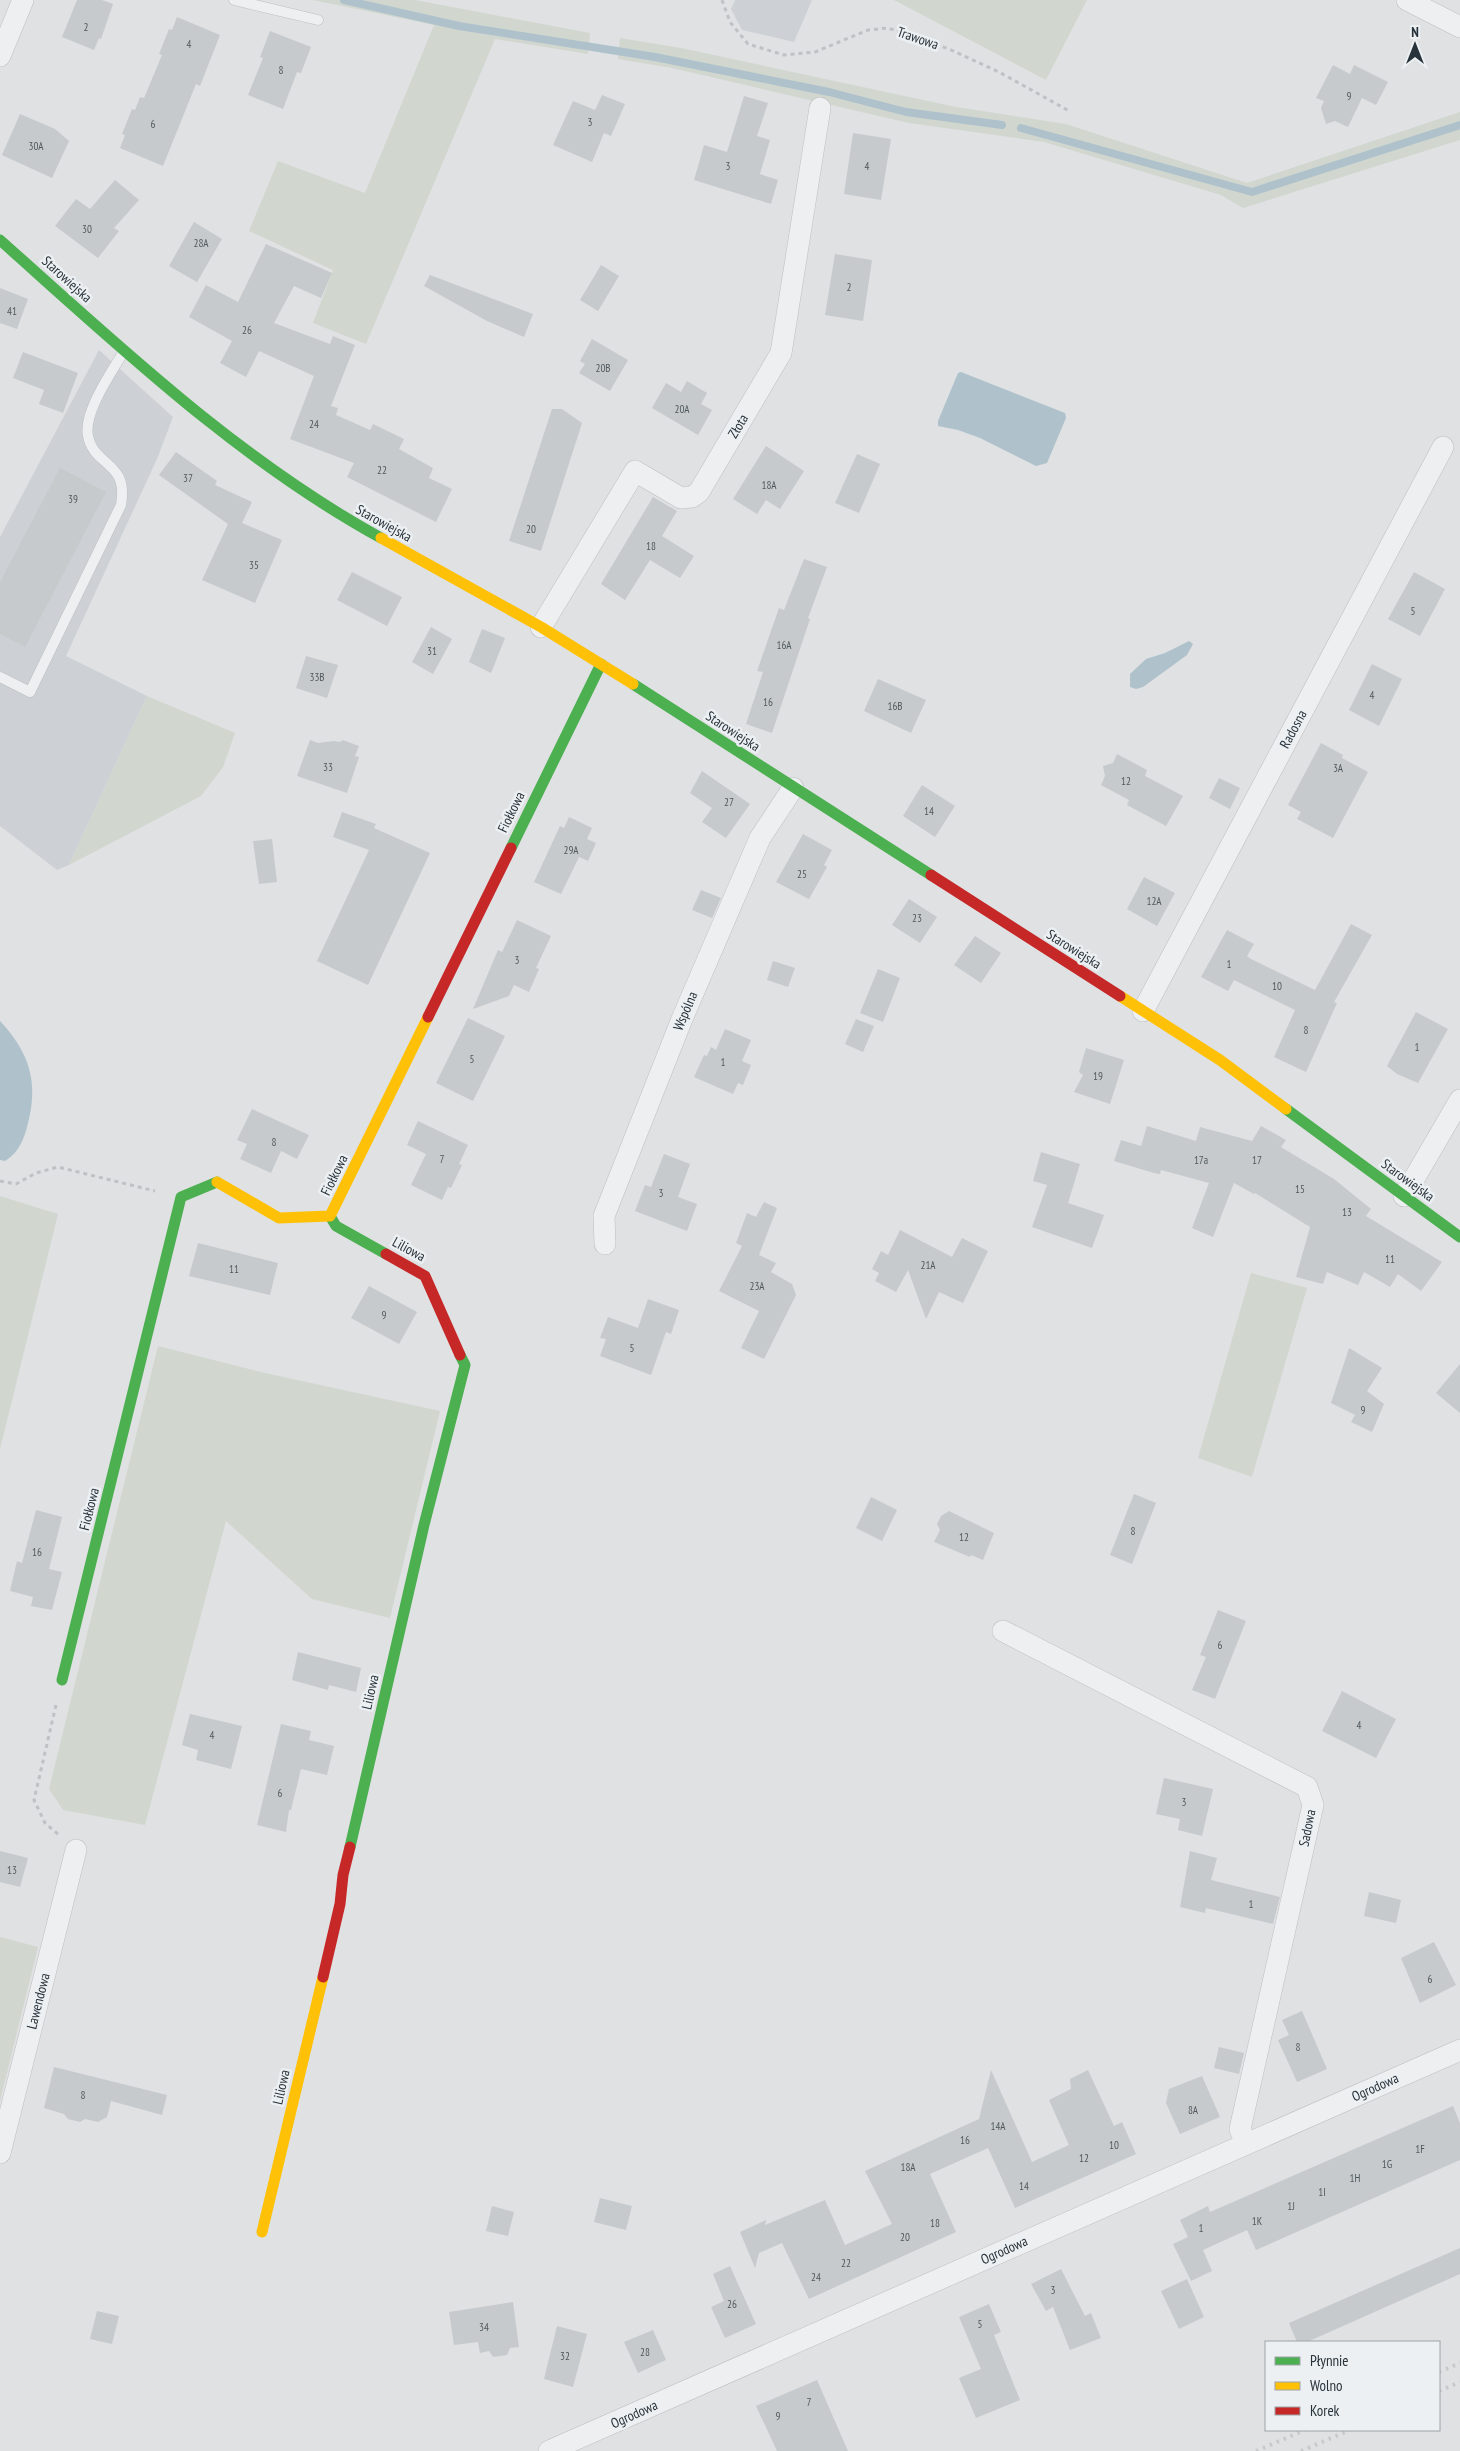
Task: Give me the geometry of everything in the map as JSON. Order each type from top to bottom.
[{"type":"street","points":[[0,56],[23,0]]},
{"type":"street","points":[[1407,0],[1460,27]]},
{"type":"street","name":"Złota","points":[[541,628],[636,471],[681,498],[692,497],[699,492],[781,353],[820,108]]},
{"type":"street","name":"Starowiejska","points":[[0,240],[124,351],[201,416],[332,511],[541,628],[601,664],[1220,1060],[1460,1237]]},
{"type":"street","name":"Radosna","points":[[1143,1011],[1444,447]]},
{"type":"street","name":"Fiołkowa","points":[[62,1680],[181,1197],[217,1182],[279,1218],[330,1216],[601,664]]},
{"type":"street","name":"Wspólna","points":[[605,1244],[604,1216],[682,1019],[760,838],[793,788]]},
{"type":"street","points":[[1404,1196],[1460,1100]]},
{"type":"street","name":"Liliowa","points":[[262,2232],[340,1904],[343,1875],[420,1544],[465,1365],[425,1276],[336,1226],[330,1216]]},
{"type":"street","name":"Sadowa","points":[[1003,1631],[1307,1787],[1313,1805],[1240,2129],[1246,2144]]},
{"type":"street","name":"Lawendowa","points":[[0,2152],[76,1850]]},
{"type":"street","name":"Ogrodowa","points":[[548,2451],[1460,2050]]},
{"type":"lane","points":[[234,0],[318,20]]},
{"type":"lane","points":[[0,677],[30,692],[120,505],[123,491],[120,476],[94,450],[87,435],[91,410],[124,351]]},
{"type":"path","name":"Trawowa","points":[[722,0],[730,22],[748,44],[784,55],[815,52],[868,30],[888,28],[949,49],[999,72],[1071,112]]},
{"type":"path","points":[[0,1181],[16,1184],[36,1173],[58,1167],[181,1197]]},
{"type":"path","points":[[62,1680],[34,1800],[45,1823],[76,1850]]},
{"type":"shaded area","points":[[313,0],[415,0],[590,33],[588,54],[495,39],[366,344],[313,323],[333,270],[249,231],[278,161],[365,193],[434,25]]},
{"type":"shaded area","points":[[735,0],[812,0],[794,42],[742,30],[731,9]]},
{"type":"shaded area","points":[[894,0],[1087,0],[1046,80]]},
{"type":"shaded area","points":[[620,38],[681,48],[956,107],[1066,124],[1247,183],[1460,112],[1460,140],[1243,208],[1221,195],[1044,142],[909,123],[672,68],[618,59]]},
{"type":"shaded area","points":[[99,350],[173,417],[157,459],[66,656],[147,696],[69,865],[57,870],[0,826],[0,537]]},
{"type":"shaded area","points":[[147,696],[235,733],[223,767],[201,796],[69,865]]},
{"type":"shaded area","points":[[0,1196],[58,1214],[0,1449]]},
{"type":"shaded area","points":[[1251,1273],[1307,1288],[1252,1477],[1198,1458]]},
{"type":"shaded area","points":[[158,1346],[265,1373],[440,1411],[390,1618],[312,1599],[226,1521],[145,1825],[63,1810],[49,1789]]},
{"type":"shaded area","points":[[0,1937],[38,1947],[0,2101]]},
{"type":"water","points":[[961,372],[1065,413],[1066,418],[1047,463],[1036,466],[980,438],[958,430],[938,426],[938,421],[958,373]]},
{"type":"water","points":[[1189,641],[1193,644],[1187,655],[1143,687],[1136,689],[1130,687],[1130,674],[1146,659],[1165,653]]},
{"type":"water","points":[[0,1021],[25,1056],[32,1081],[31,1108],[23,1140],[14,1154],[5,1161],[0,1160]]},
{"type":"building","points":[[77,0],[102,0],[113,4],[101,39],[99,38],[94,50],[62,37]]},
{"type":"building","points":[[177,17],[220,35],[200,86],[196,84],[163,166],[120,148],[125,135],[122,134],[132,109],[135,110],[140,97],[144,98],[162,55],[159,54],[169,29],[172,30]]},
{"type":"building","points":[[270,31],[311,47],[301,73],[297,72],[283,109],[248,95],[263,58],[260,57]]},
{"type":"building","points":[[1333,65],[1350,74],[1354,65],[1388,82],[1376,105],[1362,98],[1348,127],[1335,121],[1326,124],[1321,108],[1324,101],[1316,98]]},
{"type":"building","points":[[602,95],[625,104],[611,136],[604,133],[592,162],[553,145],[573,101],[595,110]]},
{"type":"building","points":[[744,96],[768,103],[757,136],[770,140],[760,174],[778,180],[771,204],[694,180],[704,145],[727,152]]},
{"type":"building","points":[[20,114],[55,129],[69,141],[52,178],[2,155]]},
{"type":"building","points":[[853,133],[891,139],[881,200],[844,194]]},
{"type":"building","points":[[115,180],[139,200],[114,228],[119,231],[98,258],[55,226],[76,199],[90,209]]},
{"type":"building","points":[[194,222],[222,239],[197,282],[169,266]]},
{"type":"building","points":[[266,244],[332,273],[321,298],[294,286],[274,323],[330,344],[333,336],[355,345],[331,406],[338,408],[336,415],[370,430],[373,424],[404,439],[399,449],[433,468],[429,478],[452,489],[436,522],[347,477],[354,463],[290,439],[314,376],[259,351],[246,377],[220,363],[232,341],[189,317],[206,285],[238,302]]},
{"type":"building","points":[[835,254],[872,260],[863,321],[825,315]]},
{"type":"building","points":[[601,265],[619,276],[598,311],[580,300]]},
{"type":"building","points":[[430,275],[533,314],[524,337],[487,321],[424,286]]},
{"type":"building","points":[[0,288],[28,299],[17,329],[0,323]]},
{"type":"building","points":[[592,339],[628,360],[610,391],[579,373],[585,364],[580,361]]},
{"type":"building","points":[[23,352],[78,373],[63,413],[39,404],[44,390],[13,378]]},
{"type":"building","points":[[687,381],[707,393],[701,404],[712,410],[698,435],[652,408],[666,383],[681,392]]},
{"type":"building","points":[[552,409],[562,409],[582,423],[541,551],[509,541]]},
{"type":"building","points":[[766,446],[804,471],[780,509],[766,500],[757,514],[733,499]]},
{"type":"building","points":[[176,452],[217,481],[215,485],[252,502],[242,523],[282,540],[255,603],[202,580],[228,524],[159,475]]},
{"type":"building","points":[[857,454],[880,464],[859,513],[835,503]]},
{"type":"building","points":[[60,468],[106,492],[25,647],[0,634],[0,582]]},
{"type":"building","points":[[653,497],[677,511],[662,536],[694,556],[680,578],[650,560],[625,600],[601,584]]},
{"type":"building","points":[[804,559],[827,567],[808,618],[810,619],[772,733],[746,724],[763,672],[757,671],[779,608],[784,610]]},
{"type":"building","points":[[352,572],[402,597],[387,626],[337,600]]},
{"type":"building","points":[[1414,572],[1445,589],[1420,636],[1388,619]]},
{"type":"building","points":[[431,627],[452,639],[433,674],[412,662]]},
{"type":"building","points":[[482,629],[505,638],[491,673],[469,662]]},
{"type":"building","points":[[306,656],[338,665],[327,698],[296,688]]},
{"type":"building","points":[[1372,664],[1402,679],[1379,726],[1349,710]]},
{"type":"building","points":[[878,679],[926,700],[911,733],[864,711]]},
{"type":"building","points":[[310,740],[318,743],[340,742],[343,740],[359,746],[355,756],[359,757],[347,793],[297,776]]},
{"type":"building","points":[[1321,743],[1343,755],[1342,758],[1368,772],[1333,838],[1297,819],[1301,812],[1288,805]]},
{"type":"building","points":[[1117,754],[1147,770],[1145,776],[1183,796],[1166,826],[1127,805],[1129,800],[1101,785],[1105,776],[1103,766],[1113,763]]},
{"type":"building","points":[[702,771],[750,804],[726,838],[702,822],[712,808],[690,793]]},
{"type":"building","points":[[1219,778],[1240,788],[1230,809],[1209,798]]},
{"type":"building","points":[[922,785],[955,806],[935,837],[903,816]]},
{"type":"building","points":[[342,812],[376,824],[374,828],[430,853],[368,985],[317,961],[369,850],[333,837]]},
{"type":"building","points":[[569,817],[592,828],[587,839],[596,843],[588,861],[579,857],[561,894],[534,882],[560,826],[564,828]]},
{"type":"building","points":[[803,834],[832,850],[824,865],[827,867],[809,899],[776,882]]},
{"type":"building","points":[[272,839],[277,882],[259,884],[253,841]]},
{"type":"building","points":[[1144,877],[1175,893],[1157,926],[1127,909]]},
{"type":"building","points":[[701,890],[721,898],[712,918],[692,910]]},
{"type":"building","points":[[909,899],[937,917],[920,943],[892,925]]},
{"type":"building","points":[[517,920],[551,936],[536,968],[539,969],[529,992],[514,985],[509,996],[473,1009],[498,950],[502,952]]},
{"type":"building","points":[[1351,924],[1372,935],[1334,1002],[1337,1003],[1306,1072],[1274,1057],[1295,1010],[1234,980],[1228,991],[1201,977],[1227,930],[1254,944],[1247,956],[1251,959],[1315,990]]},
{"type":"building","points":[[975,936],[1001,953],[981,983],[954,965]]},
{"type":"building","points":[[773,961],[795,968],[788,987],[767,980]]},
{"type":"building","points":[[878,969],[900,978],[883,1022],[860,1013]]},
{"type":"building","points":[[1416,1012],[1448,1029],[1418,1083],[1397,1074],[1387,1066]]},
{"type":"building","points":[[468,1018],[505,1036],[473,1101],[436,1083]]},
{"type":"building","points":[[856,1019],[874,1026],[863,1052],[845,1044]]},
{"type":"building","points":[[725,1029],[751,1040],[742,1061],[751,1065],[743,1085],[738,1083],[733,1094],[694,1077],[704,1055],[707,1056],[711,1047],[716,1050]]},
{"type":"building","points":[[1086,1048],[1124,1060],[1110,1104],[1074,1092],[1083,1075],[1079,1072]]},
{"type":"building","points":[[252,1109],[309,1135],[297,1159],[281,1151],[271,1173],[240,1159],[247,1144],[237,1140]]},
{"type":"building","points":[[418,1121],[468,1145],[459,1164],[462,1165],[451,1188],[448,1187],[442,1200],[411,1185],[426,1154],[407,1145]]},
{"type":"building","points":[[1147,1126],[1196,1141],[1200,1127],[1252,1141],[1261,1126],[1286,1140],[1281,1147],[1334,1179],[1371,1209],[1366,1216],[1442,1262],[1421,1291],[1398,1274],[1390,1287],[1364,1272],[1358,1285],[1327,1272],[1323,1284],[1296,1277],[1310,1227],[1255,1193],[1234,1183],[1213,1237],[1192,1228],[1209,1183],[1161,1170],[1160,1174],[1154,1173],[1114,1161],[1121,1140],[1141,1146]]},
{"type":"building","points":[[1041,1152],[1080,1164],[1068,1203],[1104,1215],[1092,1248],[1032,1227],[1047,1185],[1033,1181]]},
{"type":"building","points":[[664,1154],[690,1164],[678,1197],[697,1204],[687,1231],[635,1211],[645,1185],[651,1187]]},
{"type":"building","points":[[764,1202],[777,1208],[759,1255],[776,1263],[771,1272],[792,1284],[796,1295],[764,1359],[741,1348],[759,1311],[719,1291],[742,1246],[736,1243],[747,1213],[756,1217]]},
{"type":"building","points":[[900,1230],[952,1257],[962,1238],[988,1251],[963,1303],[939,1292],[926,1319],[908,1270],[896,1292],[875,1281],[879,1273],[872,1269],[881,1251],[888,1255]]},
{"type":"building","points":[[198,1243],[278,1263],[270,1295],[189,1276]]},
{"type":"building","points":[[369,1286],[417,1312],[399,1344],[351,1318]]},
{"type":"building","points":[[648,1299],[679,1310],[671,1334],[666,1332],[651,1375],[600,1356],[606,1339],[600,1338],[608,1317],[638,1328]]},
{"type":"building","points":[[1349,1348],[1382,1368],[1367,1391],[1384,1404],[1372,1432],[1351,1422],[1355,1415],[1331,1403]]},
{"type":"building","points":[[1460,1364],[1460,1413],[1436,1393]]},
{"type":"building","points":[[1134,1494],[1156,1503],[1132,1564],[1110,1555]]},
{"type":"building","points":[[871,1497],[897,1510],[882,1541],[856,1528]]},
{"type":"building","points":[[36,1510],[62,1517],[49,1569],[62,1572],[52,1610],[31,1606],[33,1597],[10,1591],[17,1561],[22,1563]]},
{"type":"building","points":[[949,1511],[994,1533],[983,1560],[971,1555],[970,1557],[934,1542],[940,1530],[937,1524],[941,1516]]},
{"type":"building","points":[[1218,1610],[1246,1621],[1215,1699],[1192,1690],[1206,1657],[1200,1655]]},
{"type":"building","points":[[298,1652],[361,1668],[356,1692],[329,1685],[328,1690],[292,1680]]},
{"type":"building","points":[[1342,1691],[1396,1719],[1376,1758],[1322,1731]]},
{"type":"building","points":[[190,1714],[242,1726],[231,1769],[196,1760],[198,1750],[182,1745]]},
{"type":"building","points":[[281,1724],[311,1731],[309,1740],[334,1746],[327,1775],[301,1769],[291,1810],[289,1810],[286,1832],[257,1825]]},
{"type":"building","points":[[1164,1778],[1213,1789],[1202,1836],[1178,1830],[1180,1819],[1156,1814]]},
{"type":"building","points":[[0,1851],[28,1858],[20,1887],[0,1882]]},
{"type":"building","points":[[1190,1851],[1217,1858],[1211,1880],[1280,1897],[1273,1924],[1206,1908],[1205,1913],[1180,1907]]},
{"type":"building","points":[[1369,1892],[1401,1900],[1396,1923],[1364,1916]]},
{"type":"building","points":[[1434,1942],[1456,1985],[1420,2003],[1401,1958]]},
{"type":"building","points":[[1302,2011],[1327,2069],[1297,2082],[1278,2040],[1289,2035],[1282,2020]]},
{"type":"building","points":[[1219,2047],[1244,2053],[1239,2074],[1214,2068]]},
{"type":"building","points":[[54,2067],[167,2095],[162,2115],[111,2101],[107,2117],[98,2122],[85,2119],[80,2122],[68,2119],[64,2114],[44,2108]]},
{"type":"building","points":[[991,2070],[1032,2162],[1069,2145],[1049,2100],[1071,2089],[1070,2079],[1088,2070],[1114,2126],[1122,2122],[1136,2154],[1015,2208],[988,2148],[930,2174],[956,2232],[809,2299],[782,2243],[759,2253],[755,2268],[740,2232],[766,2220],[765,2225],[825,2200],[845,2245],[892,2224],[865,2171],[979,2119]]},
{"type":"building","points":[[1202,2076],[1220,2117],[1180,2134],[1166,2103],[1169,2089]]},
{"type":"building","points":[[1453,2106],[1460,2123],[1460,2160],[1256,2250],[1247,2230],[1203,2250],[1212,2271],[1191,2281],[1173,2244],[1188,2237],[1180,2220],[1208,2206],[1210,2212]]},
{"type":"building","points":[[600,2198],[632,2206],[626,2230],[594,2222]]},
{"type":"building","points":[[492,2206],[514,2212],[508,2236],[486,2231]]},
{"type":"building","points":[[1460,2248],[1460,2274],[1309,2341],[1297,2341],[1289,2323]]},
{"type":"building","points":[[730,2266],[756,2324],[725,2338],[711,2307],[724,2301],[713,2274]]},
{"type":"building","points":[[1061,2269],[1085,2316],[1091,2313],[1101,2338],[1070,2350],[1053,2307],[1046,2311],[1031,2284]]},
{"type":"building","points":[[1187,2279],[1204,2317],[1179,2329],[1161,2291]]},
{"type":"building","points":[[513,2302],[519,2347],[510,2348],[507,2355],[493,2357],[489,2351],[480,2353],[478,2342],[454,2345],[449,2312]]},
{"type":"building","points":[[989,2304],[1001,2332],[994,2335],[1020,2400],[976,2418],[959,2378],[981,2369],[959,2317]]},
{"type":"building","points":[[97,2311],[119,2316],[112,2344],[90,2339]]},
{"type":"building","points":[[557,2326],[587,2334],[573,2387],[544,2379]]},
{"type":"building","points":[[653,2330],[666,2360],[638,2373],[624,2342]]},
{"type":"building","points":[[817,2380],[848,2451],[777,2451],[756,2406]]},
{"type":"waterway","points":[[344,0],[459,26],[655,57],[829,92],[906,112],[1002,125]]},
{"type":"waterway","points":[[1021,128],[1252,192],[1460,125]]},
{"type":"railway","points":[[1440,2372],[1460,2363]]},
{"type":"railway","points":[[1440,2391],[1460,2382]]},
{"type":"railway","points":[[1256,2451],[1303,2431]]},
{"type":"railway","points":[[1301,2451],[1348,2431]]},
{"type":"traffic: fast","points":[[0,240],[136,361],[230,438],[278,474],[381,538]]},
{"type":"traffic: fast","points":[[511,848],[601,664]]},
{"type":"traffic: fast","points":[[633,684],[931,875]]},
{"type":"traffic: fast","points":[[1286,1109],[1460,1237]]},
{"type":"traffic: fast","points":[[62,1680],[181,1197],[217,1182]]},
{"type":"traffic: fast","points":[[330,1216],[336,1226],[386,1254]]},
{"type":"traffic: fast","points":[[350,1847],[424,1525],[465,1365],[460,1355]]},
{"type":"traffic: slow","points":[[381,538],[541,627],[633,684]]},
{"type":"traffic: slow","points":[[1120,996],[1220,1060],[1286,1109]]},
{"type":"traffic: slow","points":[[217,1182],[279,1218],[330,1216],[428,1017]]},
{"type":"traffic: slow","points":[[262,2232],[323,1977]]},
{"type":"traffic: jam","points":[[428,1017],[511,848]]},
{"type":"traffic: jam","points":[[931,875],[1120,996]]},
{"type":"traffic: jam","points":[[386,1254],[425,1276],[460,1355]]},
{"type":"traffic: jam","points":[[323,1977],[340,1904],[343,1875],[350,1847]]}]
